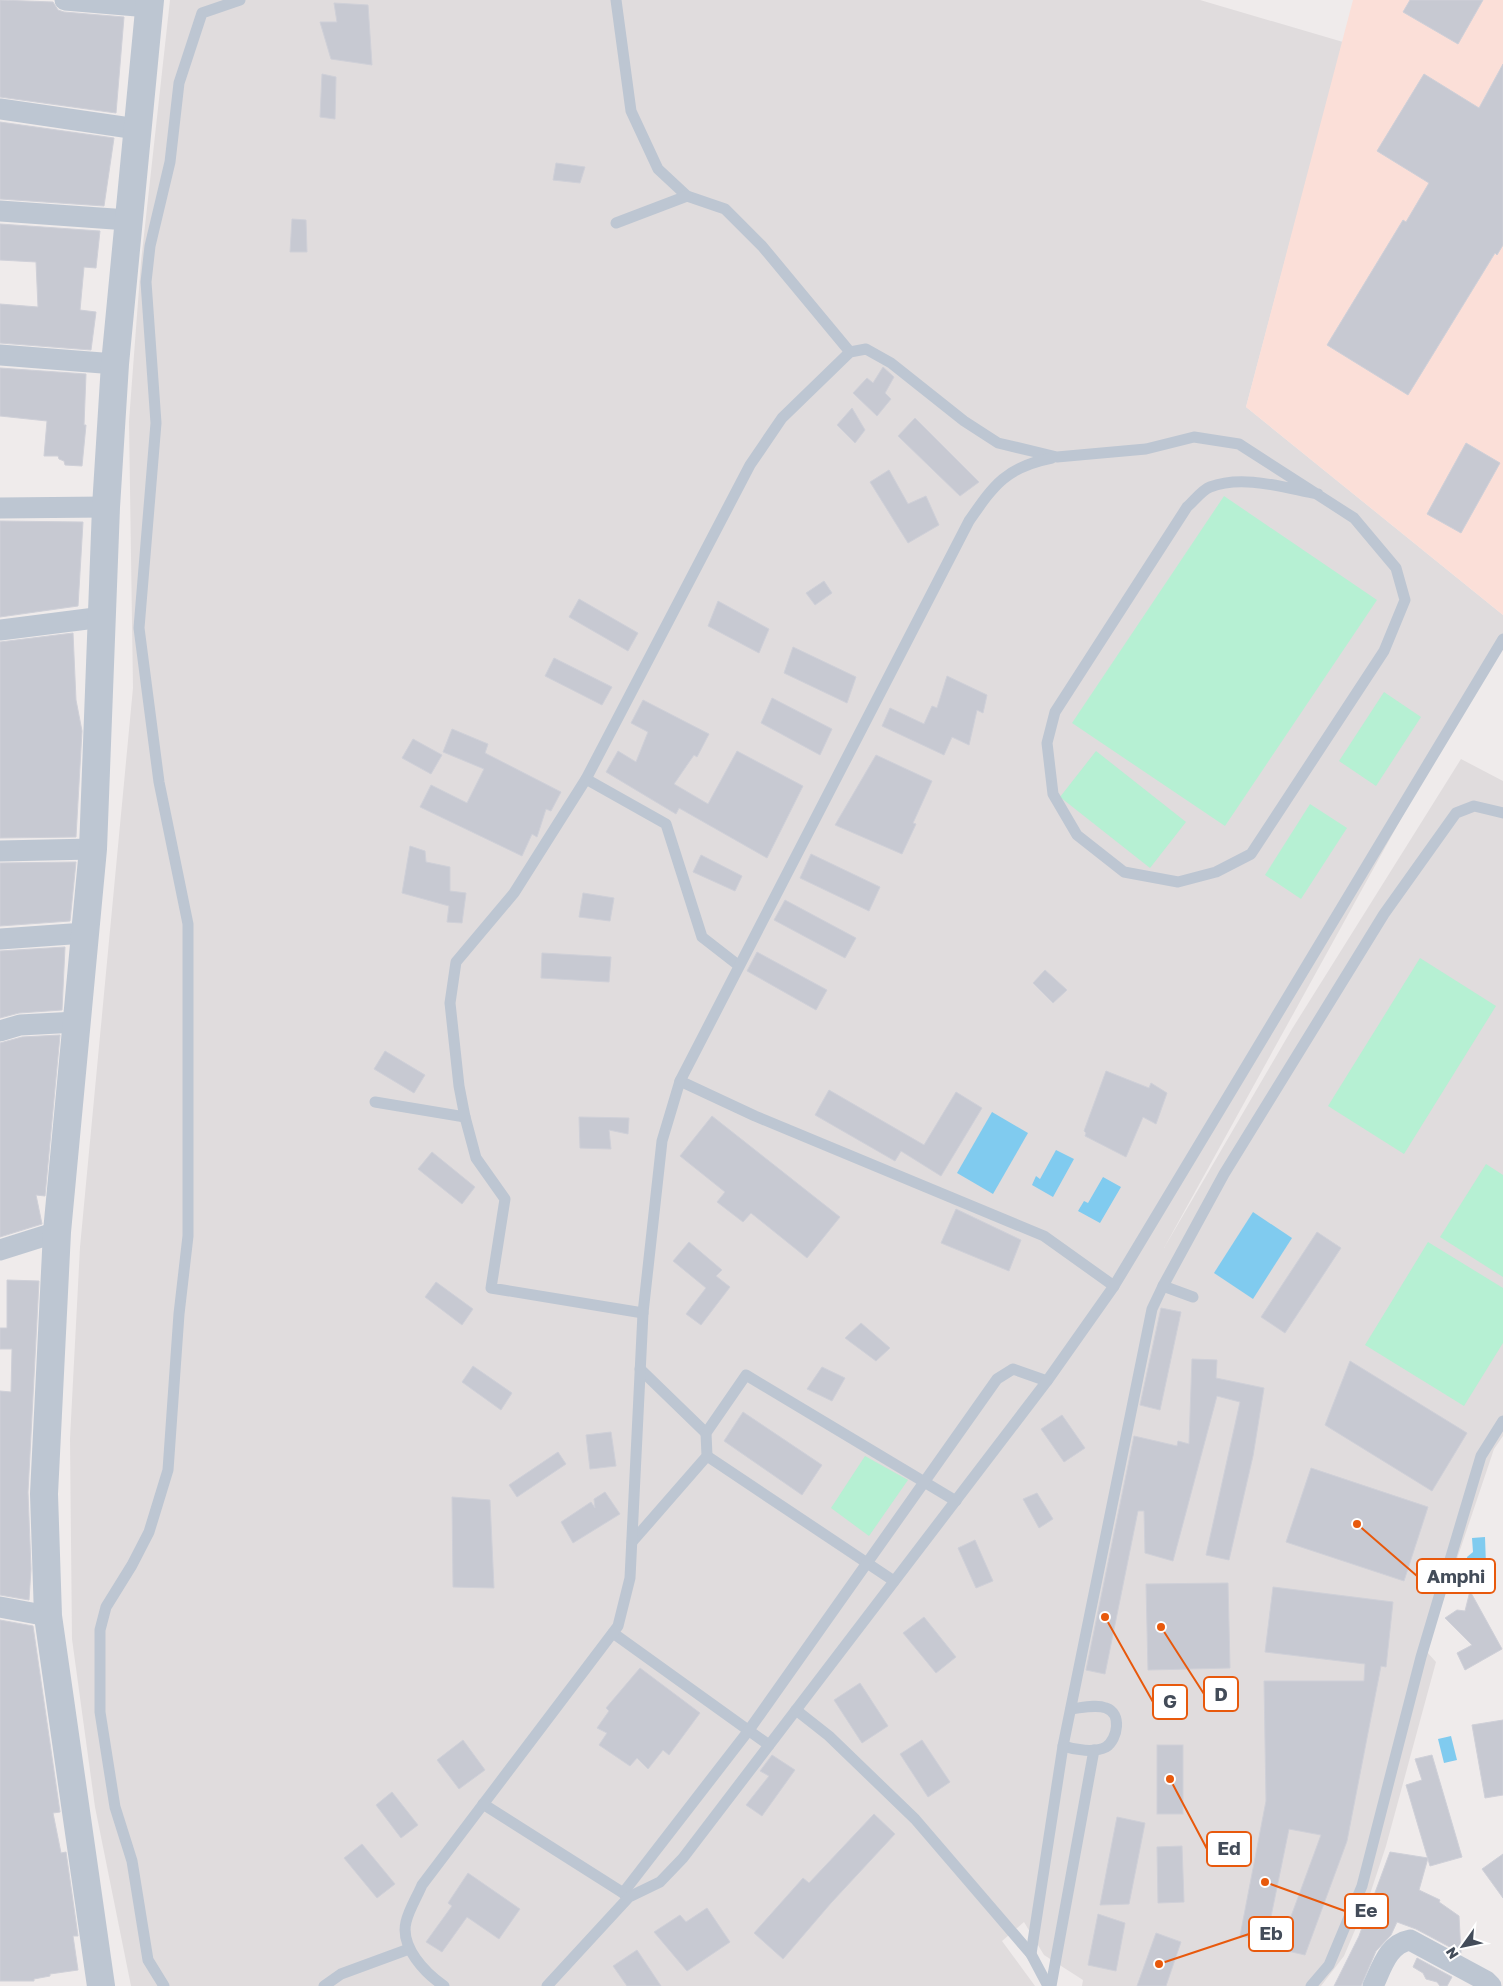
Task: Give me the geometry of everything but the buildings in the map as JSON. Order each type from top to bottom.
[{"type":"street","points":[[65,0],[150,3],[115,364],[106,507],[93,849],[57,1232],[44,1494],[48,1616],[101,1986]]},
{"type":"street","points":[[0,109],[137,129]]},
{"type":"street","points":[[0,211],[128,220]]},
{"type":"street","points":[[0,355],[115,364]]},
{"type":"street","points":[[0,508],[106,507]]},
{"type":"street","points":[[0,630],[103,617]]},
{"type":"street","points":[[0,851],[93,849]]},
{"type":"street","points":[[0,939],[85,933]]},
{"type":"street","points":[[0,1031],[20,1025],[77,1022]]},
{"type":"street","points":[[0,1250],[57,1232]]},
{"type":"street","points":[[0,1607],[48,1616]]},
{"type":"street","points":[[1373,1986],[1391,1951],[1399,1942],[1410,1940],[1486,1981],[1491,1986]]},
{"type":"lane","points":[[164,1986],[148,1960],[132,1861],[115,1807],[100,1712],[100,1630],[106,1607],[132,1566],[149,1532],[168,1470],[179,1314],[188,1236],[188,924],[158,782],[139,628],[156,424],[146,282],[150,246],[170,162],[179,84],[202,13],[240,0]]},
{"type":"lane","points":[[616,0],[631,111],[658,169],[687,196],[725,209],[762,246],[850,352]]},
{"type":"lane","points":[[616,222],[687,196]]},
{"type":"lane","points":[[643,1313],[491,1288],[505,1199],[476,1158],[465,1116],[459,1086],[450,1003],[456,962],[514,893],[586,779],[750,464],[782,418],[850,352],[866,349],[892,363],[964,421],[998,443],[1057,457]]},
{"type":"lane","points":[[444,1986],[432,1978],[409,1949],[406,1923],[422,1885],[618,1626],[630,1578],[643,1313],[662,1141],[680,1081],[738,965],[969,521],[994,486],[1009,474],[1038,461],[1057,457],[1146,449],[1194,437],[1239,444],[1318,494],[1354,518],[1396,568],[1405,600],[1384,651],[1251,854],[1216,872],[1178,882],[1124,872],[1077,835],[1053,794],[1047,743],[1055,712],[1187,507],[1209,487],[1233,482],[1266,484],[1318,494]]},
{"type":"lane","points":[[626,1895],[660,1882],[683,1858],[956,1502],[1047,1381],[1114,1286],[1503,639]]},
{"type":"lane","points":[[586,779],[666,824],[702,937],[738,965]]},
{"type":"lane","points":[[1031,1954],[1063,1746],[1152,1310],[1163,1286],[1224,1174],[1379,922],[1446,827],[1456,813],[1474,806],[1503,813]]},
{"type":"lane","points":[[680,1081],[755,1116],[1044,1236],[1114,1286]]},
{"type":"lane","points":[[375,1102],[465,1116]]},
{"type":"lane","points":[[1163,1286],[1193,1297]]},
{"type":"lane","points":[[640,1369],[706,1433]]},
{"type":"lane","points":[[547,1986],[626,1895],[749,1730],[997,1378],[1013,1369],[1047,1381]]},
{"type":"lane","points":[[632,1542],[707,1456],[706,1433],[746,1375],[956,1502]]},
{"type":"lane","points":[[1312,1986],[1329,1965],[1362,1886],[1421,1658],[1481,1456],[1503,1421]]},
{"type":"lane","points":[[707,1456],[894,1581]]},
{"type":"lane","points":[[613,1633],[769,1745]]},
{"type":"lane","points":[[1063,1746],[1094,1750],[1105,1748],[1112,1742],[1116,1732],[1116,1720],[1111,1710],[1103,1707],[1071,1709]]},
{"type":"lane","points":[[796,1710],[829,1736],[915,1819],[1031,1954],[1049,1986]]},
{"type":"lane","points":[[1049,1986],[1094,1750]]},
{"type":"lane","points":[[483,1804],[626,1895]]},
{"type":"lane","points":[[324,1986],[341,1974],[409,1949]]},
{"type":"shaded area","points":[[170,0],[1200,0],[1343,42],[1246,407],[1503,615],[1503,634],[1164,1248],[1292,1029],[1461,759],[1503,781],[1503,1436],[1494,1449],[1426,1651],[1436,1662],[1386,1846],[1369,1897],[1344,1956],[1321,1986],[1082,1986],[1083,1980],[1044,1955],[1024,1922],[1002,1941],[1035,1986],[131,1986],[95,1807],[72,1639],[70,1439],[80,1247],[133,688],[129,421],[141,262]]},
{"type":"shaded area","points":[[1353,0],[1503,0],[1503,87],[1493,82],[1454,154],[1503,186],[1503,615],[1246,407]]},
{"type":"green space","points":[[1224,496],[1377,600],[1225,826],[1072,723]]},
{"type":"green space","points":[[1384,692],[1421,717],[1376,786],[1339,761]]},
{"type":"green space","points":[[1096,751],[1186,822],[1150,868],[1060,797]]},
{"type":"green space","points":[[1310,804],[1347,828],[1301,899],[1265,875]]},
{"type":"green space","points":[[1420,958],[1496,1006],[1404,1154],[1328,1106]]},
{"type":"green space","points":[[1486,1164],[1503,1175],[1503,1277],[1440,1237]]},
{"type":"green space","points":[[1428,1242],[1503,1288],[1503,1343],[1464,1406],[1365,1345]]},
{"type":"green space","points":[[865,1456],[908,1480],[869,1536],[831,1508]]},
{"type":"water","points":[[992,1112],[1028,1133],[993,1194],[957,1173]]},
{"type":"water","points":[[1056,1150],[1074,1159],[1053,1197],[1032,1185],[1036,1176],[1040,1179]]},
{"type":"water","points":[[1103,1177],[1121,1187],[1100,1223],[1078,1211],[1084,1201],[1088,1203]]},
{"type":"water","points":[[1253,1212],[1292,1238],[1253,1299],[1214,1273]]},
{"type":"water","points":[[1485,1537],[1486,1565],[1468,1566],[1467,1557],[1473,1552],[1472,1538]]},
{"type":"water","points":[[1451,1736],[1457,1760],[1444,1763],[1438,1739]]},
{"type":"place","name":"Amphi","points":[[1357,1524]]},
{"type":"place","name":"G","points":[[1105,1617]]},
{"type":"place","name":"D","points":[[1161,1627]]},
{"type":"place","name":"Ed","points":[[1170,1779]]},
{"type":"place","name":"Ee","points":[[1265,1882]]},
{"type":"place","name":"Eb","points":[[1159,1964]]}]
